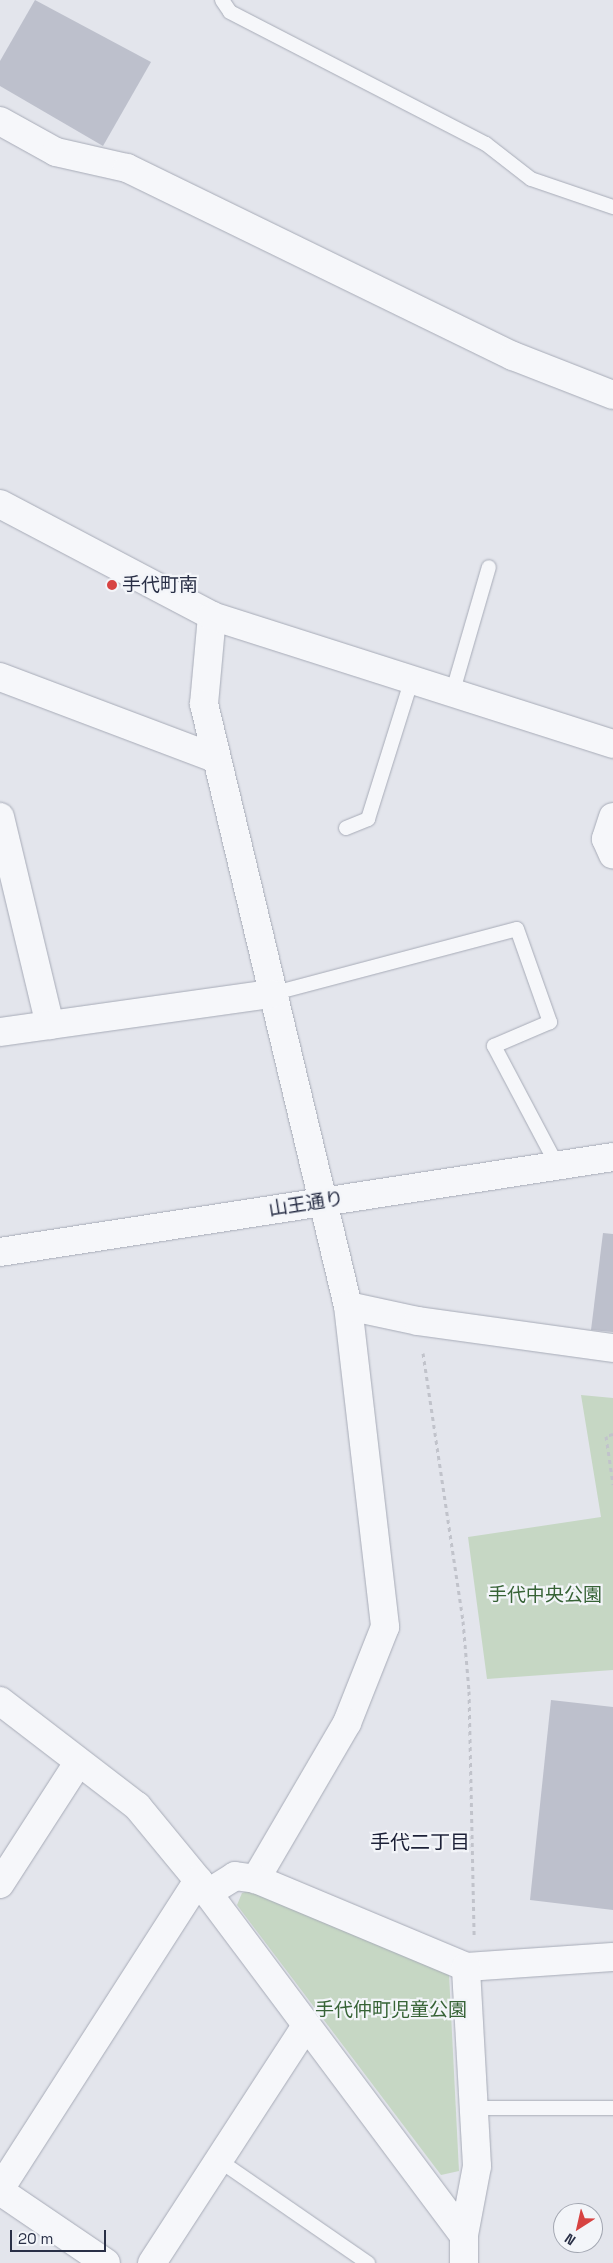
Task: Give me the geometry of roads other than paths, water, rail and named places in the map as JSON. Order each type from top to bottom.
[{"type":"street","points":[[0,121],[56,152],[127,168],[513,356],[613,395]]},
{"type":"street","points":[[0,504],[212,616],[411,682],[613,744]]},
{"type":"street","points":[[212,616],[204,704],[214,758],[321,1202],[348,1306],[385,1627],[347,1723],[256,1879]]},
{"type":"street","points":[[0,677],[214,758]]},
{"type":"street","points":[[0,817],[6,871],[50,1025]]},
{"type":"street","points":[[613,817],[606,839],[613,854]]},
{"type":"street","points":[[0,1032],[271,994]]},
{"type":"street","name":"山王通り","points":[[0,1252],[613,1157]]},
{"type":"street","points":[[348,1306],[418,1321],[613,1348]]},
{"type":"street","points":[[0,1701],[78,1763],[137,1806],[203,1886],[306,2026],[464,2234]]},
{"type":"street","points":[[0,1884],[78,1763]]},
{"type":"street","points":[[106,2263],[0,2190],[203,1886],[235,1876],[256,1879],[470,1967],[613,1957]]},
{"type":"street","points":[[464,2263],[464,2234],[477,2166],[470,1967]]},
{"type":"street","points":[[152,2263],[306,2026]]},
{"type":"lane","points":[[222,0],[230,12],[486,144],[531,179],[613,206]]},
{"type":"lane","points":[[452,694],[489,567]]},
{"type":"lane","points":[[346,828],[368,819],[411,682]]},
{"type":"lane","points":[[271,994],[517,928],[550,1022],[494,1046],[557,1165]]},
{"type":"lane","points":[[475,2108],[613,2108]]},
{"type":"lane","points":[[220,2161],[368,2263]]},
{"type":"place","name":"手代町南","points":[[112,585]]},
{"type":"district","name":"手代二丁目","points":[[420,1842]]},
{"type":"park label","name":"手代中央公園","points":[[545,1595]]},
{"type":"park label","name":"手代仲町児童公園","points":[[391,2010]]}]
